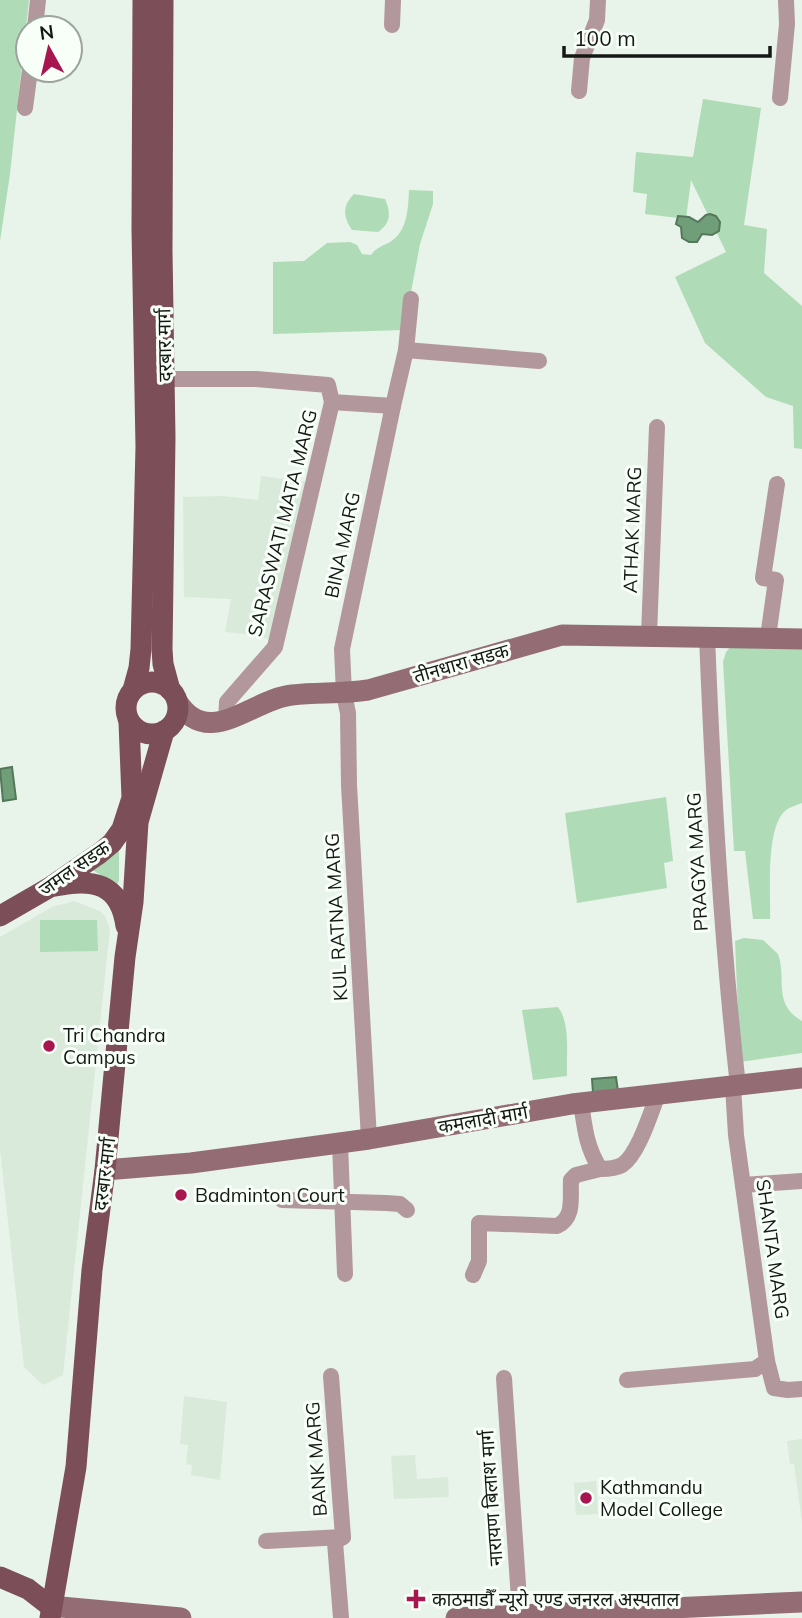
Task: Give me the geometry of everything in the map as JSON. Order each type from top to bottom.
[{"type":"main road","name":"दरबार मार्ग","points":[[153,0],[164,379],[162,649],[163,664],[174,695]]},
{"type":"main road","name":"दरबार मार्ग","points":[[133,690],[141,649],[146,447],[142,229],[153,0]]},
{"type":"main road","name":"तीनधारा सडक","points":[[223,721],[274,699],[292,695],[344,694],[368,690],[554,636],[577,634],[802,639]]},
{"type":"main road","points":[[174,695],[178,708],[174,721],[164,731],[149,734],[141,732],[130,722],[126,702],[133,690],[148,682],[164,685],[174,695],[188,716],[198,721],[223,721]]},
{"type":"main road","name":"जमल सडक","points":[[0,916],[52,886],[106,848],[122,829],[132,797],[133,784],[130,722]]},
{"type":"main road","name":"दरबार मार्ग","points":[[50,1612],[76,1467],[92,1270],[105,1170],[138,822],[164,731]]},
{"type":"main road","points":[[52,886],[82,882],[106,889],[121,904],[128,942]]},
{"type":"main road","name":"कमलादी मार्ग","points":[[105,1170],[191,1163],[369,1139],[581,1103],[802,1078]]},
{"type":"main road","points":[[0,1577],[28,1589],[50,1612],[181,1618]]},
{"type":"main road","points":[[456,1618],[520,1614],[652,1614],[802,1602]]},
{"type":"street","points":[[392,25],[393,0]]},
{"type":"street","points":[[579,91],[582,58],[597,20],[598,0]]},
{"type":"street","points":[[780,98],[786,0]]},
{"type":"street","points":[[785,38],[802,35]]},
{"type":"street","points":[[25,108],[28,84]]},
{"type":"street","name":"BINA MARG","points":[[344,694],[342,649],[407,350],[411,299]]},
{"type":"street","points":[[407,350],[539,361]]},
{"type":"street","points":[[164,379],[256,379],[328,385],[332,402],[393,405]]},
{"type":"street","name":"SARASWATI MATA MARG","points":[[223,721],[227,702],[275,647],[332,402]]},
{"type":"street","name":"ATHAK MARG","points":[[649,635],[657,427]]},
{"type":"street","points":[[768,637],[776,580],[763,578],[777,484]]},
{"type":"street","name":"PRAGYA MARG","points":[[707,636],[718,876],[736,1086]]},
{"type":"street","name":"KUL RATNA MARG","points":[[344,694],[348,713],[349,785],[369,1139]]},
{"type":"street","name":"SHANTA MARG","points":[[736,1086],[736,1135],[767,1361],[774,1388],[802,1389]]},
{"type":"street","points":[[473,1275],[480,1252],[479,1223],[558,1226],[566,1222],[569,1216],[571,1180],[576,1175],[624,1164],[644,1130],[658,1094]]},
{"type":"street","points":[[581,1103],[586,1142],[600,1169]]},
{"type":"street","points":[[340,1143],[345,1274]]},
{"type":"street","points":[[743,1185],[802,1181]]},
{"type":"street","points":[[282,1200],[400,1204],[407,1210]]},
{"type":"street","points":[[627,1380],[755,1369],[767,1361]]},
{"type":"street","name":"BANK MARG","points":[[331,1376],[343,1537],[335,1542],[341,1618]]},
{"type":"street","name":"नारायण बिलाश मार्ग","points":[[504,1378],[520,1614]]},
{"type":"street","points":[[266,1541],[343,1537]]},
{"type":"shaded area","points":[[0,0],[29,0],[27,14],[14,14],[14,84],[20,84],[0,241]]},
{"type":"shaded area","points":[[703,99],[761,108],[744,225],[767,229],[764,273],[802,306],[802,449],[794,448],[793,406],[766,397],[705,343],[675,277],[726,252],[691,180],[686,219],[645,214],[647,194],[633,192],[636,152],[693,157]]},
{"type":"shaded area","points":[[409,190],[433,191],[433,204],[420,244],[404,330],[273,334],[273,262],[304,261],[327,243],[350,242],[357,245],[362,254],[371,255],[400,232],[406,219]]},
{"type":"shaded area","points":[[354,194],[385,199],[389,217],[378,232],[352,230],[345,212],[347,203]]},
{"type":"shaded area","points":[[710,214],[716,216],[720,222],[719,231],[712,235],[702,234],[697,242],[682,238],[681,227],[676,224],[678,216],[689,217],[698,222]]},
{"type":"shaded area","points":[[261,476],[308,482],[271,640],[225,632],[231,599],[184,597],[183,497],[222,496],[258,500]]},
{"type":"shaded area","points":[[732,645],[802,646],[802,803],[786,810],[779,818],[775,831],[771,861],[770,919],[753,919],[745,851],[734,851],[723,662]]},
{"type":"shaded area","points":[[12,767],[16,799],[3,801],[0,769]]},
{"type":"shaded area","points":[[666,797],[673,861],[664,863],[667,888],[577,903],[565,813]]},
{"type":"shaded area","points":[[119,849],[119,881],[116,885],[91,869]]},
{"type":"shaded area","name":"Tri Chandra Campus","points":[[74,901],[100,911],[110,929],[63,1375],[43,1385],[24,1367],[0,1149],[0,937],[52,907]]},
{"type":"shaded area","points":[[40,920],[97,920],[98,951],[40,952]]},
{"type":"shaded area","points":[[744,938],[763,940],[778,954],[784,999],[787,1007],[802,1021],[802,1053],[740,1062],[735,941]]},
{"type":"shaded area","points":[[558,1007],[565,1022],[567,1076],[533,1080],[522,1010]]},
{"type":"shaded area","points":[[616,1077],[618,1091],[593,1093],[592,1079]]},
{"type":"shaded area","points":[[184,1396],[227,1402],[220,1480],[191,1475],[192,1465],[186,1464],[188,1445],[180,1444]]},
{"type":"shaded area","points":[[802,1439],[802,1522],[794,1464],[790,1464],[787,1441]]},
{"type":"shaded area","points":[[415,1455],[417,1479],[448,1477],[449,1497],[394,1499],[391,1456]]},
{"type":"shaded area","name":"Kathmandu Model College","points":[[596,1481],[598,1514],[576,1515],[574,1483]]},
{"type":"place","name":"Tri Chandra Campus","points":[[49,1046]]},
{"type":"place","name":"Badminton Court","points":[[181,1195]]},
{"type":"place","name":"Kathmandu Model College","points":[[586,1498]]},
{"type":"place","name":"काठमाडौँ न्यूरो एण्ड जनरल अस्पताल","points":[[416,1599]]}]
